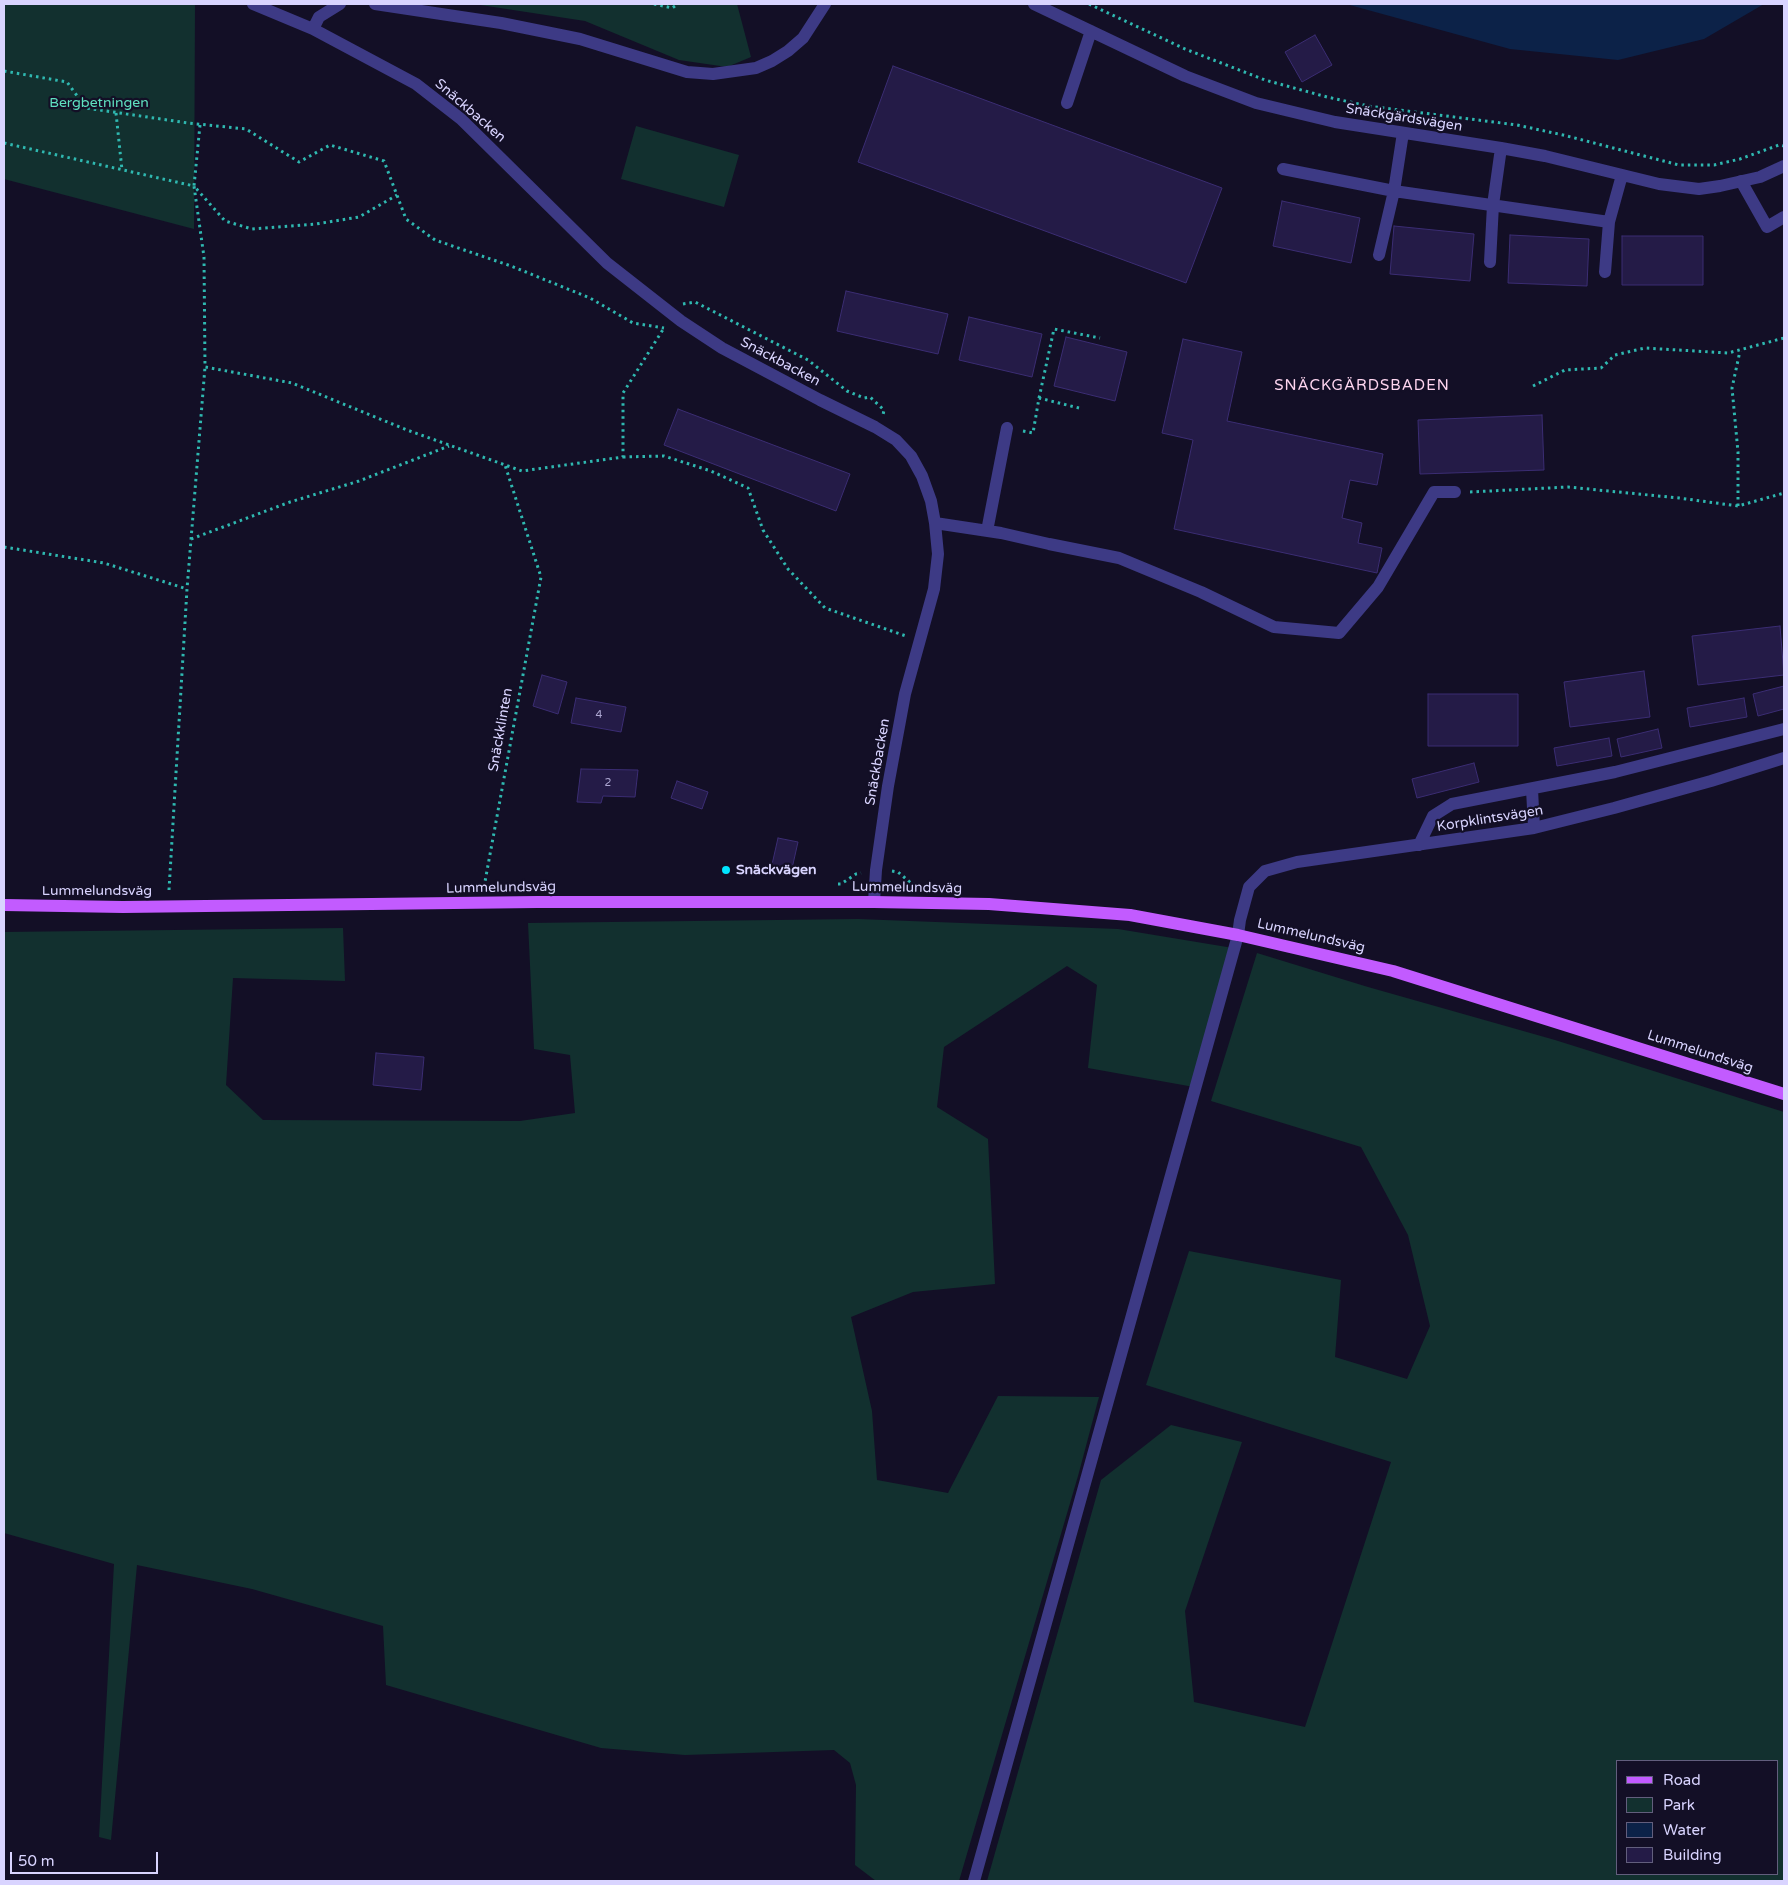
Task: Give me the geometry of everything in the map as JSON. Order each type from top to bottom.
[{"type":"main road","name":"Lummelundsväg","points":[[4,905],[874,902],[989,904],[1130,915],[1238,935],[1393,971],[1784,1094]]},
{"type":"street","name":"Snäckbacken","points":[[253,4],[313,30],[416,84],[461,119],[606,263],[673,315],[722,348],[875,427],[896,440],[911,456],[922,476],[931,501],[938,554],[934,589],[905,694],[888,786],[876,870],[874,902]]},
{"type":"street","points":[[313,30],[320,17],[340,4]]},
{"type":"street","points":[[375,4],[502,23],[580,39],[687,72],[713,74],[756,68],[772,61],[788,51],[803,38],[825,4]]},
{"type":"street","name":"Snäckgärdsvägen","points":[[1034,4],[1185,76],[1256,103],[1335,122],[1545,156],[1659,184],[1699,189],[1760,177],[1784,166]]},
{"type":"street","points":[[1067,103],[1091,31]]},
{"type":"street","points":[[1380,255],[1404,133]]},
{"type":"street","points":[[1490,262],[1493,205],[1501,148]]},
{"type":"street","points":[[1283,169],[1394,191],[1609,222]]},
{"type":"street","points":[[1605,272],[1609,222],[1622,175]]},
{"type":"street","points":[[1741,181],[1767,227],[1784,217]]},
{"type":"street","points":[[987,531],[1007,428]]},
{"type":"street","points":[[935,523],[987,531],[1119,558],[1202,592],[1274,627],[1338,634],[1378,587],[1434,492],[1455,492]]},
{"type":"street","points":[[1419,845],[1433,816],[1452,804],[1532,790],[1624,770],[1784,729]]},
{"type":"street","name":"Korpklintsvägen","points":[[974,1881],[1238,935],[1249,887],[1265,871],[1297,862],[1534,828],[1614,808],[1784,758]]},
{"type":"street","points":[[1532,790],[1534,828]]},
{"type":"path","points":[[654,4],[672,8],[678,4]]},
{"type":"path","points":[[1090,4],[1185,49],[1265,80],[1368,106],[1517,125],[1679,165],[1714,166],[1779,145],[1784,146]]},
{"type":"path","points":[[4,71],[67,82],[86,108],[200,125],[246,129],[299,162],[330,145],[384,161],[406,219],[435,240],[511,266],[590,298],[633,322],[664,328]]},
{"type":"path","points":[[116,113],[122,170]]},
{"type":"path","points":[[169,890],[186,589],[205,367],[204,257],[194,186],[200,125]]},
{"type":"path","points":[[4,143],[194,186],[225,221],[252,230],[316,224],[359,217],[397,195]]},
{"type":"path","points":[[623,457],[623,393],[673,315]]},
{"type":"path","points":[[1007,428],[1033,433],[1054,329],[1100,338]]},
{"type":"path","points":[[1533,386],[1565,370],[1601,368],[1615,355],[1645,348],[1728,353],[1784,338]]},
{"type":"path","points":[[1738,506],[1738,452],[1732,388],[1740,351]]},
{"type":"path","points":[[205,367],[292,383],[407,430],[522,471],[623,457],[664,456],[711,471],[748,488],[763,530],[788,569],[825,608],[920,641]]},
{"type":"path","points":[[1039,398],[1079,408]]},
{"type":"path","points":[[191,539],[290,502],[359,481],[450,445]]},
{"type":"path","name":"Snäckklinten","points":[[484,888],[541,577],[506,465]]},
{"type":"path","points":[[1455,492],[1568,487],[1738,506],[1784,493]]},
{"type":"path","points":[[4,547],[104,563],[186,589]]},
{"type":"path","points":[[833,885],[841,884],[856,874],[876,870],[898,872],[912,884],[928,887]]},
{"type":"path","points":[[474,888],[493,888]]},
{"type":"path","points":[[162,890],[178,890]]},
{"type":"green space","name":"Bergbetningen","points":[[4,4],[195,4],[194,229],[4,179]]},
{"type":"green space","points":[[474,4],[737,4],[751,57],[727,67],[679,60],[585,21]]},
{"type":"green space","points":[[636,126],[739,155],[724,207],[621,179]]},
{"type":"green space","points":[[858,919],[1118,929],[1233,948],[1194,1087],[1088,1068],[1097,985],[1067,966],[944,1047],[937,1107],[988,1139],[995,1284],[913,1292],[851,1317],[872,1411],[877,1480],[948,1493],[998,1396],[1099,1397],[1078,1476],[959,1881],[876,1881],[855,1865],[856,1785],[850,1763],[834,1750],[685,1755],[601,1748],[386,1685],[383,1626],[252,1589],[137,1565],[111,1840],[99,1837],[114,1564],[4,1533],[4,932],[343,928],[345,981],[233,978],[226,1085],[263,1120],[520,1121],[575,1113],[570,1055],[534,1049],[528,923]]},
{"type":"green space","points":[[1257,953],[1368,987],[1555,1040],[1784,1112],[1784,1881],[987,1881],[1101,1480],[1171,1425],[1242,1442],[1185,1611],[1194,1702],[1305,1727],[1391,1462],[1146,1385],[1189,1251],[1341,1280],[1335,1357],[1407,1379],[1430,1326],[1408,1235],[1361,1147],[1211,1101]]},
{"type":"water","points":[[1346,4],[1764,4],[1704,39],[1618,60],[1510,49]]},
{"type":"building","points":[[1315,35],[1332,65],[1302,82],[1285,52]]},
{"type":"building","points":[[893,66],[1222,188],[1186,283],[858,162]]},
{"type":"building","points":[[1282,201],[1360,218],[1351,263],[1273,246]]},
{"type":"building","points":[[1394,226],[1474,234],[1470,281],[1390,274]]},
{"type":"building","points":[[1510,235],[1589,239],[1587,286],[1508,283]]},
{"type":"building","points":[[1622,236],[1703,236],[1703,285],[1622,285]]},
{"type":"building","points":[[846,291],[948,314],[938,354],[837,331]]},
{"type":"building","points":[[969,317],[1042,334],[1032,377],[959,360]]},
{"type":"building","points":[[1066,337],[1127,352],[1115,401],[1054,386]]},
{"type":"building","points":[[1183,339],[1242,352],[1227,421],[1383,454],[1377,485],[1350,480],[1342,518],[1362,523],[1358,543],[1382,548],[1377,573],[1174,529],[1193,440],[1162,433]]},
{"type":"building","points":[[678,409],[850,474],[836,511],[664,445]]},
{"type":"building","points":[[1542,415],[1544,470],[1420,474],[1418,420]]},
{"type":"building","points":[[1780,626],[1784,675],[1698,685],[1692,636]]},
{"type":"building","points":[[1644,671],[1650,717],[1570,727],[1564,682]]},
{"type":"building","points":[[542,675],[567,682],[558,714],[533,706]]},
{"type":"building","points":[[1784,686],[1784,709],[1758,716],[1753,694]]},
{"type":"building","points":[[1428,694],[1518,694],[1518,746],[1428,746]]},
{"type":"building","points":[[576,698],[626,707],[621,732],[571,723]]},
{"type":"building","points":[[1744,698],[1747,717],[1690,727],[1687,708]]},
{"type":"building","points":[[1658,729],[1662,748],[1621,757],[1617,739]]},
{"type":"building","points":[[1609,738],[1612,756],[1557,766],[1554,748]]},
{"type":"building","points":[[1474,763],[1479,782],[1417,798],[1412,779]]},
{"type":"building","points":[[581,769],[638,770],[635,797],[603,796],[601,803],[577,802]]},
{"type":"building","points":[[677,781],[708,792],[702,809],[671,798]]},
{"type":"building","points":[[778,838],[798,842],[791,873],[771,869]]},
{"type":"building","points":[[376,1053],[424,1057],[421,1090],[373,1085]]},
{"type":"place","name":"Snäckvägen","points":[[726,870]]},
{"type":"district","name":"SNÄCKGÄRDSBADEN","points":[[1362,386]]}]
